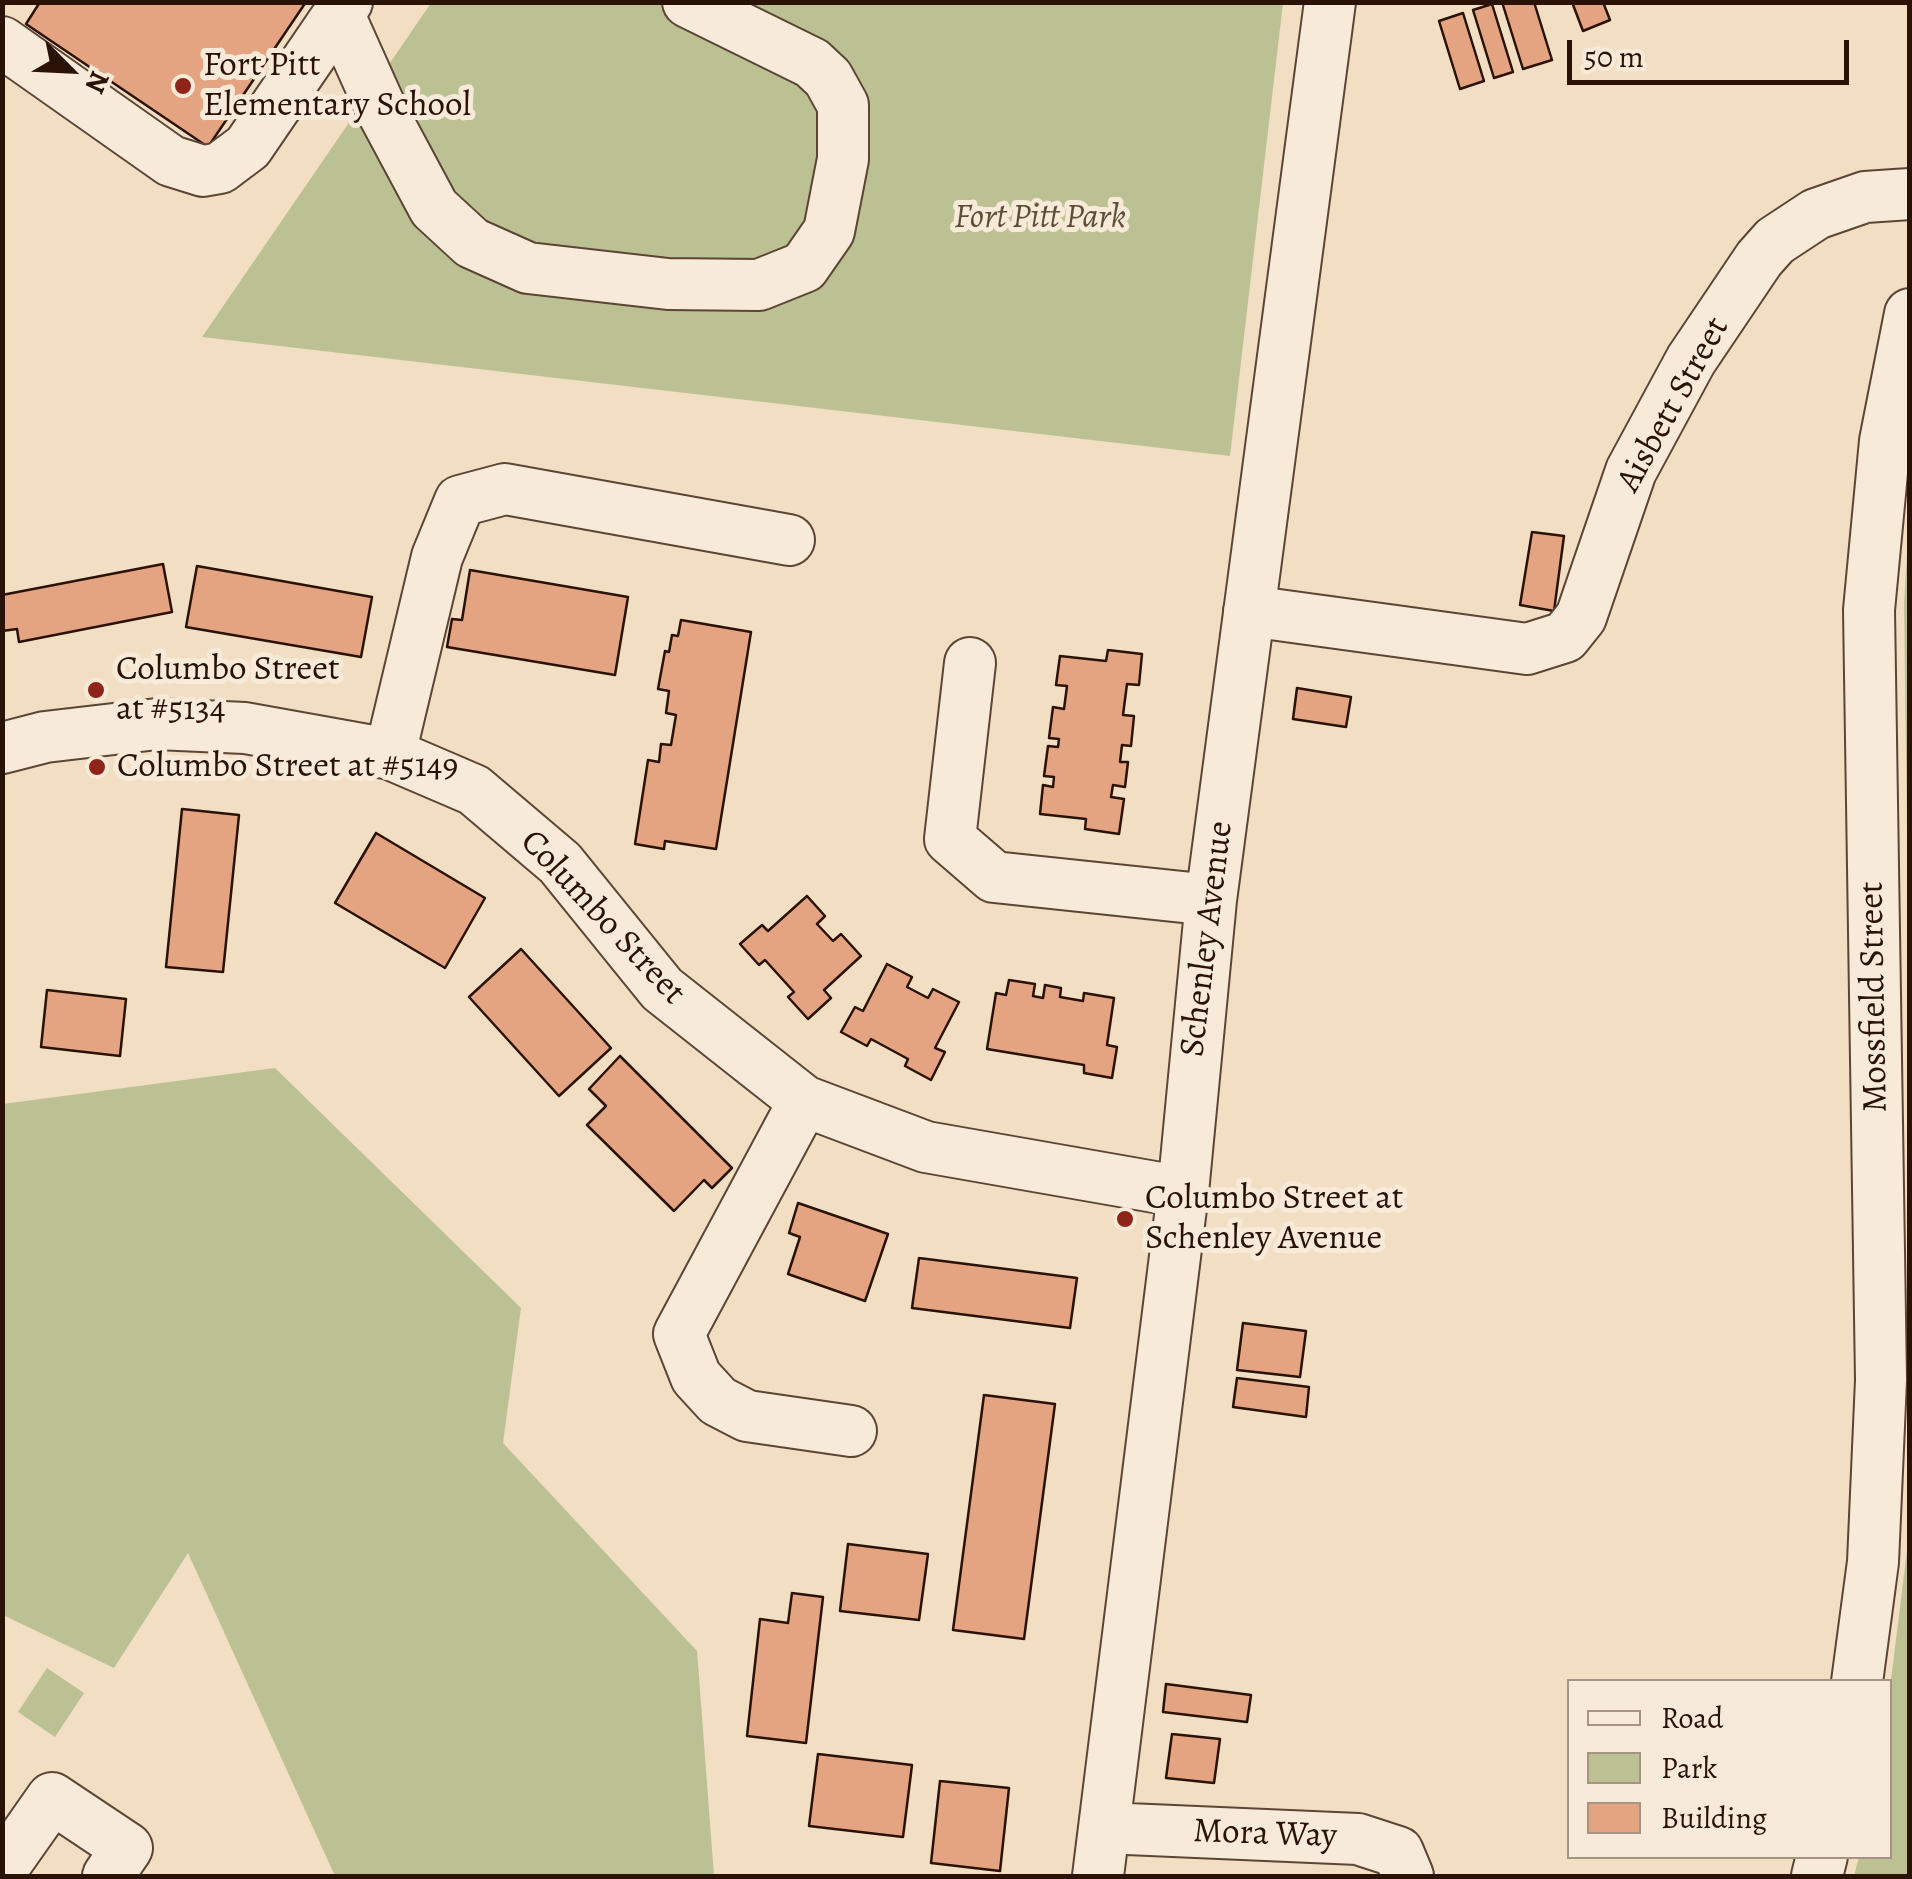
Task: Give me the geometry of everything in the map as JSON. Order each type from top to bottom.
[{"type":"street","points":[[343,9],[382,111],[434,208],[472,244],[528,268],[668,284],[759,285],[804,267],[829,232],[844,159],[844,105],[828,78],[812,64],[688,2]]},
{"type":"street","name":"Schenley Avenue","points":[[1101,1852],[1182,1192],[1211,900],[1330,2]]},
{"type":"street","points":[[2,42],[171,161],[203,171],[220,168],[248,147],[343,9]]},
{"type":"street","name":"Aisbett Street","points":[[1249,611],[1527,648],[1565,637],[1581,616],[1632,471],[1691,360],[1759,259],[1775,241],[1816,214],[1865,197],[1910,194]]},
{"type":"street","name":"Mossfield Street","points":[[1857,1679],[1873,1562],[1881,1380],[1870,610],[1885,441],[1910,314]]},
{"type":"street","points":[[390,754],[437,557],[460,501],[505,488],[789,540]]},
{"type":"street","points":[[970,663],[950,838],[994,877],[1211,900]]},
{"type":"street","name":"Columbo Street","points":[[2,748],[45,737],[157,724],[245,728],[390,754],[474,790],[489,802],[560,863],[662,989],[804,1101],[926,1147],[1182,1192]]},
{"type":"street","points":[[804,1101],[680,1334],[696,1378],[718,1401],[747,1416],[851,1430]]},
{"type":"street","points":[[2,1869],[52,1798],[127,1848],[108,1876]]},
{"type":"street","name":"Mora Way","points":[[1101,1852],[1358,1839],[1398,1852],[1408,1876]]},
{"type":"green space","name":"Fort Pitt Park","points":[[431,3],[1283,3],[1230,456],[202,337]]},
{"type":"green space","points":[[1909,519],[1909,988],[1904,604]]},
{"type":"green space","points":[[275,1068],[521,1308],[503,1443],[697,1651],[714,1876],[335,1876],[188,1553],[114,1668],[3,1615],[3,1104]]},
{"type":"green space","points":[[1909,1534],[1909,1876],[1854,1876],[1858,1859],[1892,1859],[1891,1679]]},
{"type":"green space","points":[[47,1668],[84,1693],[55,1737],[18,1712]]},
{"type":"building","name":"Fort Pitt Elementary School","points":[[40,2],[306,2],[208,147],[26,24]]},
{"type":"building","points":[[1502,2],[1534,2],[1552,60],[1523,69]]},
{"type":"building","points":[[1572,2],[1603,2],[1610,20],[1583,31]]},
{"type":"building","points":[[1492,4],[1513,72],[1494,78],[1473,10]]},
{"type":"building","points":[[1463,13],[1484,81],[1460,89],[1439,21]]},
{"type":"building","points":[[1532,532],[1564,536],[1554,611],[1520,605]]},
{"type":"building","points":[[163,564],[172,612],[19,642],[17,629],[2,631],[2,595]]},
{"type":"building","points":[[197,566],[372,597],[361,657],[186,627]]},
{"type":"building","points":[[470,570],[628,597],[615,675],[447,647],[452,619],[462,620]]},
{"type":"building","points":[[681,620],[751,632],[716,849],[665,841],[664,849],[635,844],[648,760],[659,762],[661,744],[671,745],[676,715],[666,713],[669,691],[658,689],[665,651],[669,652],[672,635],[678,636]]},
{"type":"building","points":[[1108,650],[1142,654],[1139,685],[1127,684],[1123,715],[1134,716],[1131,746],[1122,745],[1120,762],[1128,762],[1125,787],[1113,785],[1111,797],[1124,799],[1119,834],[1085,829],[1086,819],[1040,814],[1043,785],[1053,787],[1054,777],[1044,776],[1048,746],[1058,747],[1059,739],[1049,738],[1053,707],[1064,709],[1067,686],[1056,685],[1060,656],[1106,661]]},
{"type":"building","points":[[1297,688],[1351,697],[1346,727],[1293,719]]},
{"type":"building","points":[[182,809],[239,815],[223,972],[166,967]]},
{"type":"building","points":[[376,833],[485,898],[445,968],[335,903]]},
{"type":"building","points":[[807,896],[825,916],[817,924],[833,941],[841,934],[861,956],[824,990],[831,998],[808,1019],[788,997],[794,992],[765,960],[759,965],[740,944],[762,925],[768,931]]},
{"type":"building","points":[[521,949],[611,1048],[559,1096],[469,997]]},
{"type":"building","points":[[887,964],[912,977],[907,987],[928,998],[933,989],[959,1002],[935,1048],[945,1052],[931,1080],[905,1066],[908,1059],[871,1039],[867,1046],[841,1032],[855,1007],[863,1011]]},
{"type":"building","points":[[1009,980],[1035,984],[1033,996],[1043,998],[1045,985],[1061,988],[1060,997],[1083,1001],[1084,993],[1114,998],[1107,1045],[1117,1047],[1112,1078],[1084,1073],[1084,1065],[987,1049],[996,993],[1006,995]]},
{"type":"building","points":[[47,990],[126,999],[120,1056],[41,1047]]},
{"type":"building","points":[[620,1056],[732,1168],[712,1188],[704,1180],[674,1211],[587,1125],[606,1106],[589,1089]]},
{"type":"building","points":[[798,1203],[888,1234],[865,1301],[788,1274],[800,1237],[789,1233]]},
{"type":"building","points":[[919,1258],[1077,1278],[1070,1328],[912,1308]]},
{"type":"building","points":[[1243,1323],[1306,1331],[1300,1377],[1237,1370]]},
{"type":"building","points":[[1237,1378],[1309,1387],[1306,1417],[1233,1407]]},
{"type":"building","points":[[984,1395],[1055,1404],[1024,1639],[953,1630]]},
{"type":"building","points":[[848,1544],[928,1554],[919,1620],[840,1611]]},
{"type":"building","points":[[792,1593],[823,1597],[806,1743],[747,1736],[760,1619],[788,1623]]},
{"type":"building","points":[[1166,1684],[1251,1695],[1247,1722],[1163,1712]]},
{"type":"building","points":[[1172,1734],[1220,1739],[1214,1783],[1166,1778]]},
{"type":"building","points":[[818,1754],[912,1765],[903,1837],[809,1826]]},
{"type":"building","points":[[940,1781],[1009,1788],[1000,1871],[931,1863]]},
{"type":"place","name":"Fort Pitt Elementary School","points":[[183,86]]},
{"type":"place","name":"Columbo Street at #5134","points":[[96,690]]},
{"type":"place","name":"Columbo Street at #5149","points":[[97,767]]},
{"type":"place","name":"Columbo Street at Schenley Avenue","points":[[1125,1219]]}]
